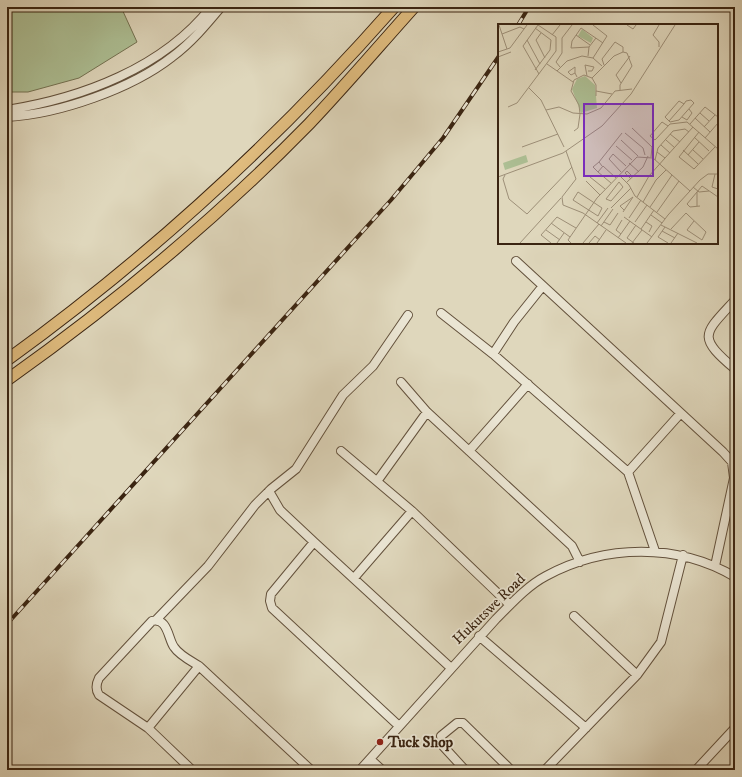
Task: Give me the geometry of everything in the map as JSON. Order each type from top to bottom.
[{"type":"highway","points":[[7,360],[120,274],[184,220],[247,161],[339,70],[394,7]]},
{"type":"highway","points":[[7,380],[109,303],[188,237],[308,124],[414,7]]},
{"type":"street","points":[[7,110],[61,98],[137,68],[155,58],[180,39],[211,7]]},
{"type":"street","points":[[7,117],[31,114],[66,106],[140,77],[158,68],[188,44],[221,7]]},
{"type":"street","points":[[516,261],[542,287],[723,452],[732,462],[734,478],[715,566]]},
{"type":"street","points":[[493,354],[514,322],[542,287]]},
{"type":"street","points":[[735,300],[710,327],[708,336],[709,343],[735,369]]},
{"type":"street","points":[[441,313],[493,354],[628,472],[655,551]]},
{"type":"street","points":[[192,770],[148,728],[99,695],[96,684],[99,678],[114,661],[208,566],[255,505],[269,490],[296,469],[344,395],[374,366],[408,315]]},
{"type":"street","points":[[401,382],[427,412],[572,546],[580,562]]},
{"type":"street","points":[[469,451],[528,384]]},
{"type":"street","points":[[378,480],[427,412]]},
{"type":"street","points":[[628,472],[680,414]]},
{"type":"street","points":[[341,451],[378,480],[510,605]]},
{"type":"street","points":[[269,490],[280,510],[451,668]]},
{"type":"street","points":[[354,578],[412,511]]},
{"type":"street","points":[[314,542],[271,594],[270,601],[272,608],[399,726]]},
{"type":"street","name":"Hukutswe Road","points":[[360,770],[479,636],[510,605],[546,576],[580,562],[613,554],[655,551],[683,555],[715,566],[735,577]]},
{"type":"street","points":[[544,770],[637,675],[664,638],[683,555]]},
{"type":"street","points":[[574,616],[637,675]]},
{"type":"street","points":[[156,620],[166,628],[174,648],[199,666],[311,770]]},
{"type":"street","points":[[479,636],[586,728]]},
{"type":"street","points":[[148,728],[199,666]]},
{"type":"street","points":[[465,770],[443,746],[441,741],[441,736],[455,723],[459,722],[463,723],[511,770]]},
{"type":"street","points":[[696,770],[735,728]]},
{"type":"street","points":[[370,759],[382,770]]},
{"type":"street","points":[[178,770],[184,763]]},
{"type":"green space","points":[[7,7],[121,7],[137,42],[79,78],[28,92],[7,92]]},
{"type":"railway","points":[[519,24],[529,7]]},
{"type":"railway","points":[[7,624],[391,200],[443,138],[498,57]]},
{"type":"place","name":"Tuck Shop","points":[[380,742]]}]
